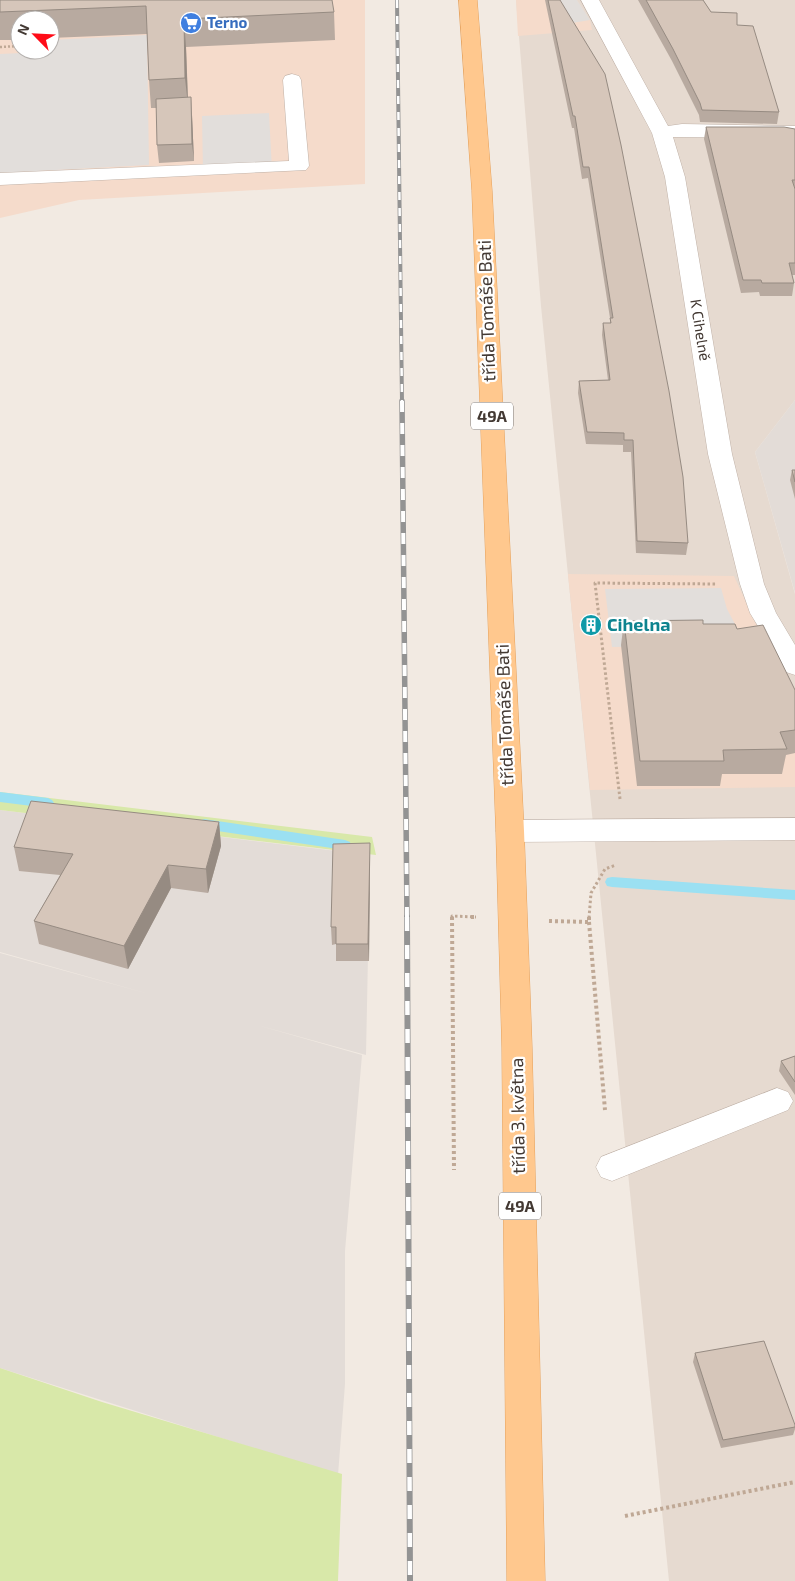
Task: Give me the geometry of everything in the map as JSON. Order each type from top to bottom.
[{"type":"main road","name":"třída Tomáše Bati","points":[[468,0],[482,191],[510,831]]},
{"type":"main road","name":"třída 3. května","points":[[510,831],[517,1048],[526,1581]]},
{"type":"street","name":"K Cihelně","points":[[590,0],[662,132],[675,177],[726,482],[752,584],[763,613],[795,666]]},
{"type":"street","points":[[0,179],[299,166],[292,80]]},
{"type":"street","points":[[662,132],[682,130],[795,132]]},
{"type":"street","points":[[510,831],[795,829]]},
{"type":"street","points":[[612,1167],[777,1101]]},
{"type":"path","points":[[589,922],[605,1110]]},
{"type":"path","points":[[625,1516],[795,1482]]},
{"type":"shaded area","points":[[0,0],[365,0],[365,184],[79,200],[0,218]]},
{"type":"shaded area","points":[[516,0],[795,0],[795,400],[755,452],[795,594],[795,1581],[669,1581],[541,306]]},
{"type":"shaded area","points":[[516,0],[577,0],[590,20],[592,30],[518,36]]},
{"type":"shaded area","points":[[557,0],[577,0],[590,20],[572,23]]},
{"type":"shaded area","points":[[147,35],[149,165],[0,173],[0,54],[10,54],[10,60],[60,60],[60,39]]},
{"type":"shaded area","points":[[269,113],[272,170],[203,172],[202,116]]},
{"type":"shaded area","points":[[795,400],[795,593],[755,452]]},
{"type":"shaded area","points":[[568,574],[734,576],[795,709],[795,787],[590,790]]},
{"type":"shaded area","points":[[721,588],[727,609],[746,645],[612,647],[605,589]]},
{"type":"shaded area","points":[[0,810],[370,855],[366,1055],[257,1025],[362,1055],[345,1251],[345,1384],[338,1475],[0,1368],[0,953],[149,994],[0,952]]},
{"type":"green space","points":[[0,792],[372,837],[376,855],[0,810]]},
{"type":"green space","points":[[0,1368],[102,1402],[342,1474],[338,1581],[0,1581]]},
{"type":"building","points":[[0,0],[332,0],[334,12],[184,19],[185,78],[149,80],[146,6],[10,10],[10,12],[0,12]]},
{"type":"building","points":[[548,0],[560,0],[605,74],[621,145],[669,391],[683,477],[688,543],[637,541],[633,440],[624,440],[624,433],[587,432],[579,381],[610,380],[603,323],[611,323],[610,318],[613,318],[589,167],[583,167],[575,116],[573,116]]},
{"type":"building","points":[[646,0],[703,0],[711,12],[737,13],[737,25],[753,26],[779,112],[702,110],[673,49]]},
{"type":"building","points":[[191,97],[192,144],[157,145],[156,99]]},
{"type":"building","points":[[706,127],[784,127],[795,129],[795,180],[792,180],[795,189],[795,263],[789,263],[794,283],[762,283],[761,280],[743,280]]},
{"type":"building","points":[[792,470],[795,470],[795,482]]},
{"type":"building","points":[[703,620],[703,624],[735,624],[737,629],[763,625],[795,690],[795,730],[780,732],[787,749],[723,750],[724,761],[640,761],[624,621]]},
{"type":"building","points":[[31,801],[219,822],[206,869],[168,865],[124,946],[34,921],[73,854],[14,847]]},
{"type":"building","points":[[370,843],[368,944],[336,944],[336,927],[331,927],[333,844]]},
{"type":"building","points":[[795,1056],[795,1082],[781,1061]]},
{"type":"building","points":[[764,1341],[795,1427],[723,1440],[695,1353]]},
{"type":"waterway","points":[[0,797],[48,803]]},
{"type":"waterway","points":[[204,824],[345,845]]},
{"type":"waterway","points":[[612,882],[795,895]]},
{"type":"railway","points":[[397,0],[402,402]]},
{"type":"railway","points":[[402,401],[407,918]]},
{"type":"railway","points":[[407,917],[410,1581]]},
{"type":"place","name":"Terno","points":[[191,23]]},
{"type":"place","name":"Cihelna","points":[[591,625]]}]
